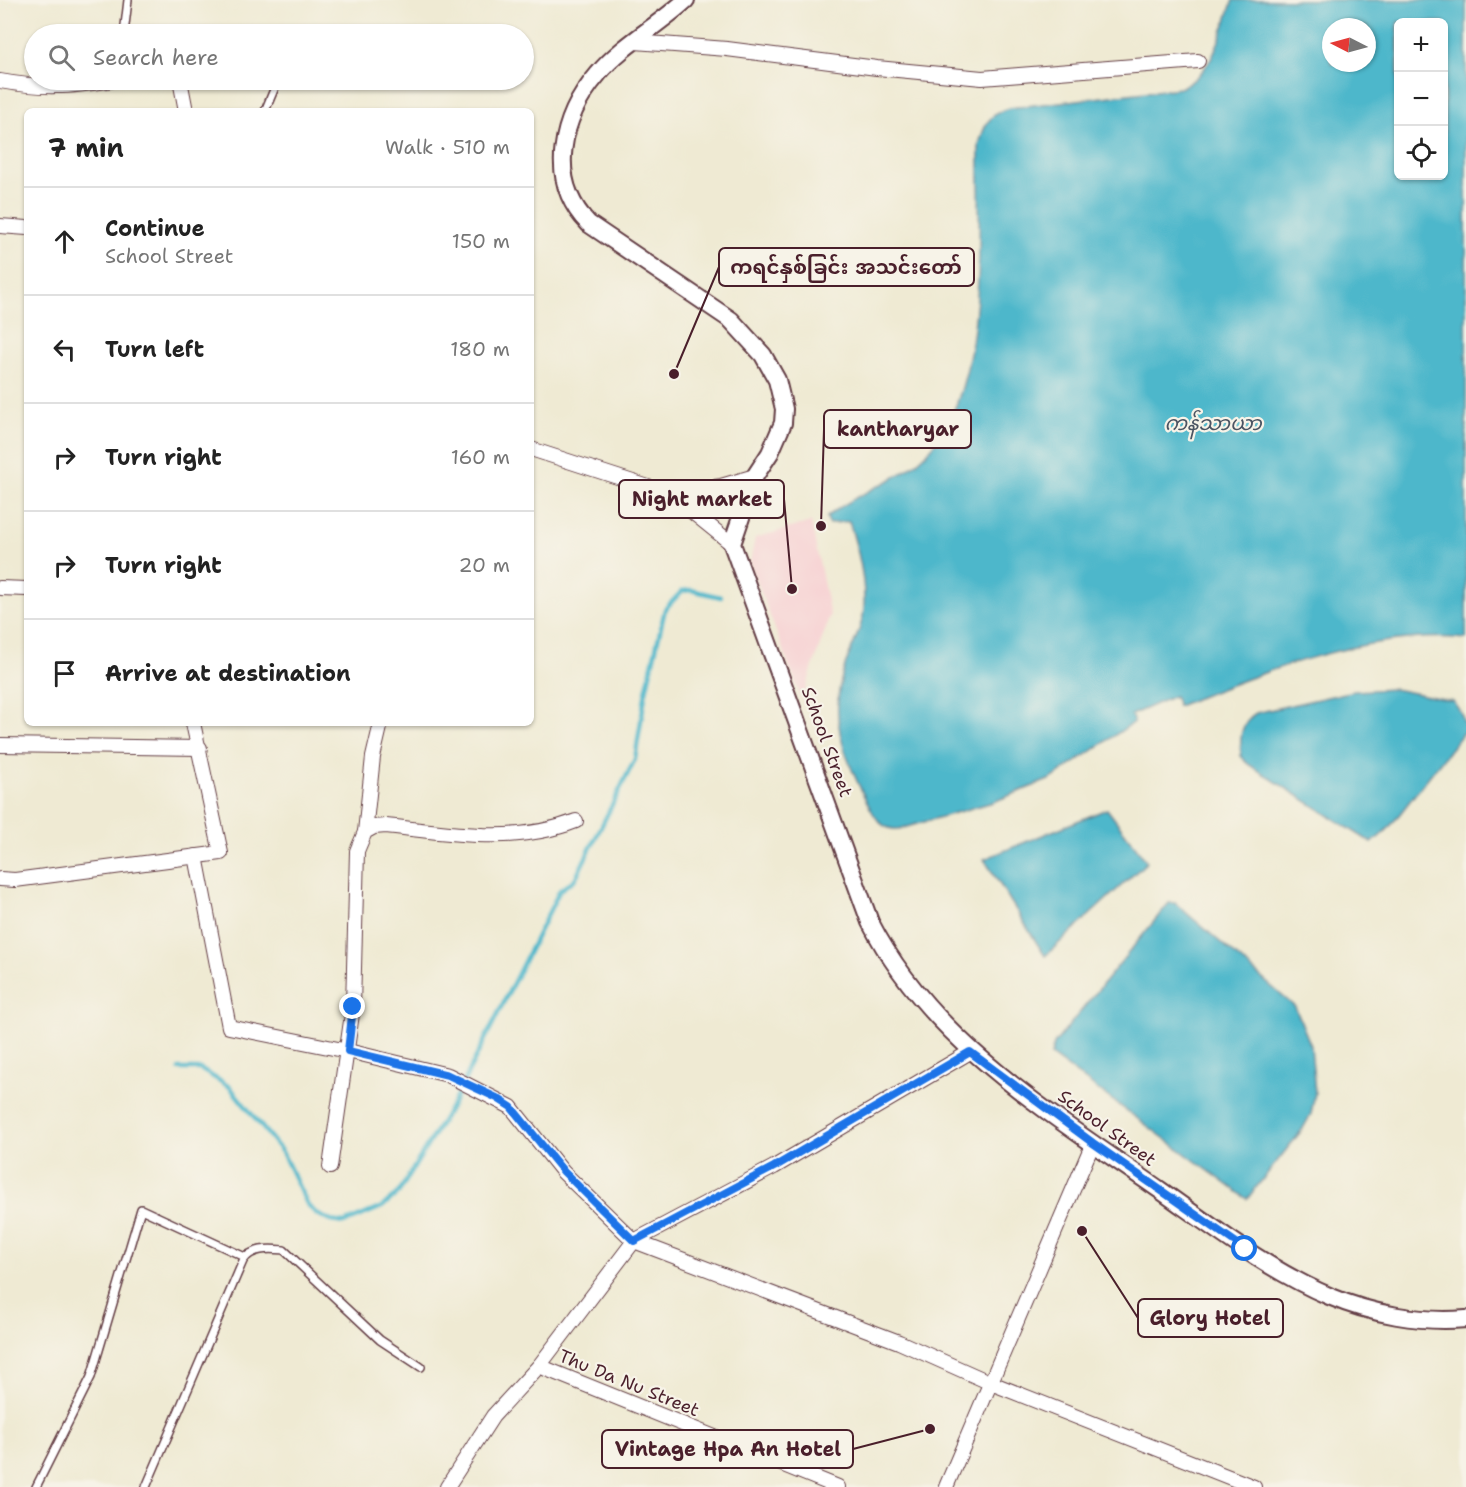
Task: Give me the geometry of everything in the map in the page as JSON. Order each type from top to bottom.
[{"type":"street","points":[[534,451],[670,494],[691,508],[732,544],[755,476],[778,435],[784,409],[777,380],[763,355],[715,307],[600,234],[578,213],[569,196],[561,163],[564,142],[574,116],[598,74],[635,42],[661,24],[686,0]]},
{"type":"street","points":[[635,42],[727,49],[877,68],[982,78],[1198,61]]},
{"type":"street","points":[[0,81],[24,86]]},
{"type":"street","points":[[182,90],[185,108]]},
{"type":"street","points":[[0,226],[24,228]]},
{"type":"street","points":[[670,494],[721,486],[755,476]]},
{"type":"street","name":"School Street","points":[[732,544],[870,922],[901,976],[970,1052],[1093,1143],[1245,1249],[1306,1285],[1367,1309],[1406,1317],[1448,1320],[1466,1318]]},
{"type":"street","points":[[0,588],[24,589]]},
{"type":"street","points":[[0,879],[15,880],[221,853],[194,726]]},
{"type":"street","points":[[330,1167],[353,1007],[357,851],[365,832],[373,757],[380,726]]},
{"type":"street","points":[[0,745],[200,748]]},
{"type":"street","points":[[365,832],[374,827],[387,826],[468,836],[528,834],[576,821]]},
{"type":"street","points":[[196,856],[229,1027],[348,1051],[448,1075],[482,1090],[511,1107],[564,1172],[634,1241],[899,1342],[991,1383],[1254,1487]]},
{"type":"street","points":[[447,1487],[493,1416],[539,1366],[634,1241],[774,1167],[970,1052]]},
{"type":"street","points":[[946,1487],[1093,1143]]},
{"type":"street","name":"Thu Da Nu Street","points":[[539,1366],[837,1487]]},
{"type":"lane","points":[[124,24],[128,0]]},
{"type":"lane","points":[[266,108],[274,90]]},
{"type":"lane","points":[[36,1487],[91,1377],[141,1209],[245,1257]]},
{"type":"lane","points":[[146,1487],[245,1257],[263,1248],[284,1250],[380,1340],[421,1366]]},
{"type":"shaded area","points":[[811,522],[830,615],[802,700],[750,563],[755,538]]},
{"type":"water","name":"ကန်သာယာ","points":[[1233,0],[1466,0],[1466,639],[1394,640],[1357,647],[1282,667],[1178,706],[1174,696],[1131,715],[1134,722],[1051,779],[993,802],[903,828],[885,826],[873,814],[858,784],[840,734],[838,700],[840,682],[862,620],[864,595],[860,563],[849,521],[829,524],[827,517],[852,500],[904,472],[927,453],[947,425],[962,390],[971,350],[976,307],[979,263],[979,145],[983,132],[992,117],[1009,108],[1180,88],[1201,73],[1215,51]]},
{"type":"water","points":[[1394,689],[1453,701],[1461,713],[1466,729],[1388,829],[1372,843],[1248,764],[1241,756],[1242,731],[1247,721],[1256,713],[1354,691]]},
{"type":"water","points":[[1107,809],[1147,862],[1045,956],[984,859]]},
{"type":"water","points":[[1169,903],[1175,903],[1295,1007],[1311,1046],[1315,1093],[1311,1114],[1302,1130],[1247,1199],[1051,1055],[1054,1044]]},
{"type":"waterway","points":[[179,1069],[200,1069],[230,1087],[282,1152],[308,1206],[317,1214],[331,1221],[344,1223],[382,1207],[399,1192],[452,1105],[560,890],[575,879],[635,759],[645,696],[665,609],[682,591],[691,590],[721,597]]},
{"type":"place","name":"ကရင်နှစ်ခြင်း အသင်းတော်","points":[[674,374]]},
{"type":"place","name":"kantharyar","points":[[821,526]]},
{"type":"place","name":"Night market","points":[[792,589]]},
{"type":"place","name":"Glory Hotel","points":[[1082,1231]]},
{"type":"place","name":"Vintage Hpa An Hotel","points":[[930,1429]]},
{"type":"route","points":[[353,1007],[348,1051],[448,1075],[482,1090],[511,1107],[564,1172],[634,1241],[774,1167],[970,1052],[1093,1143],[1245,1249]]}]
